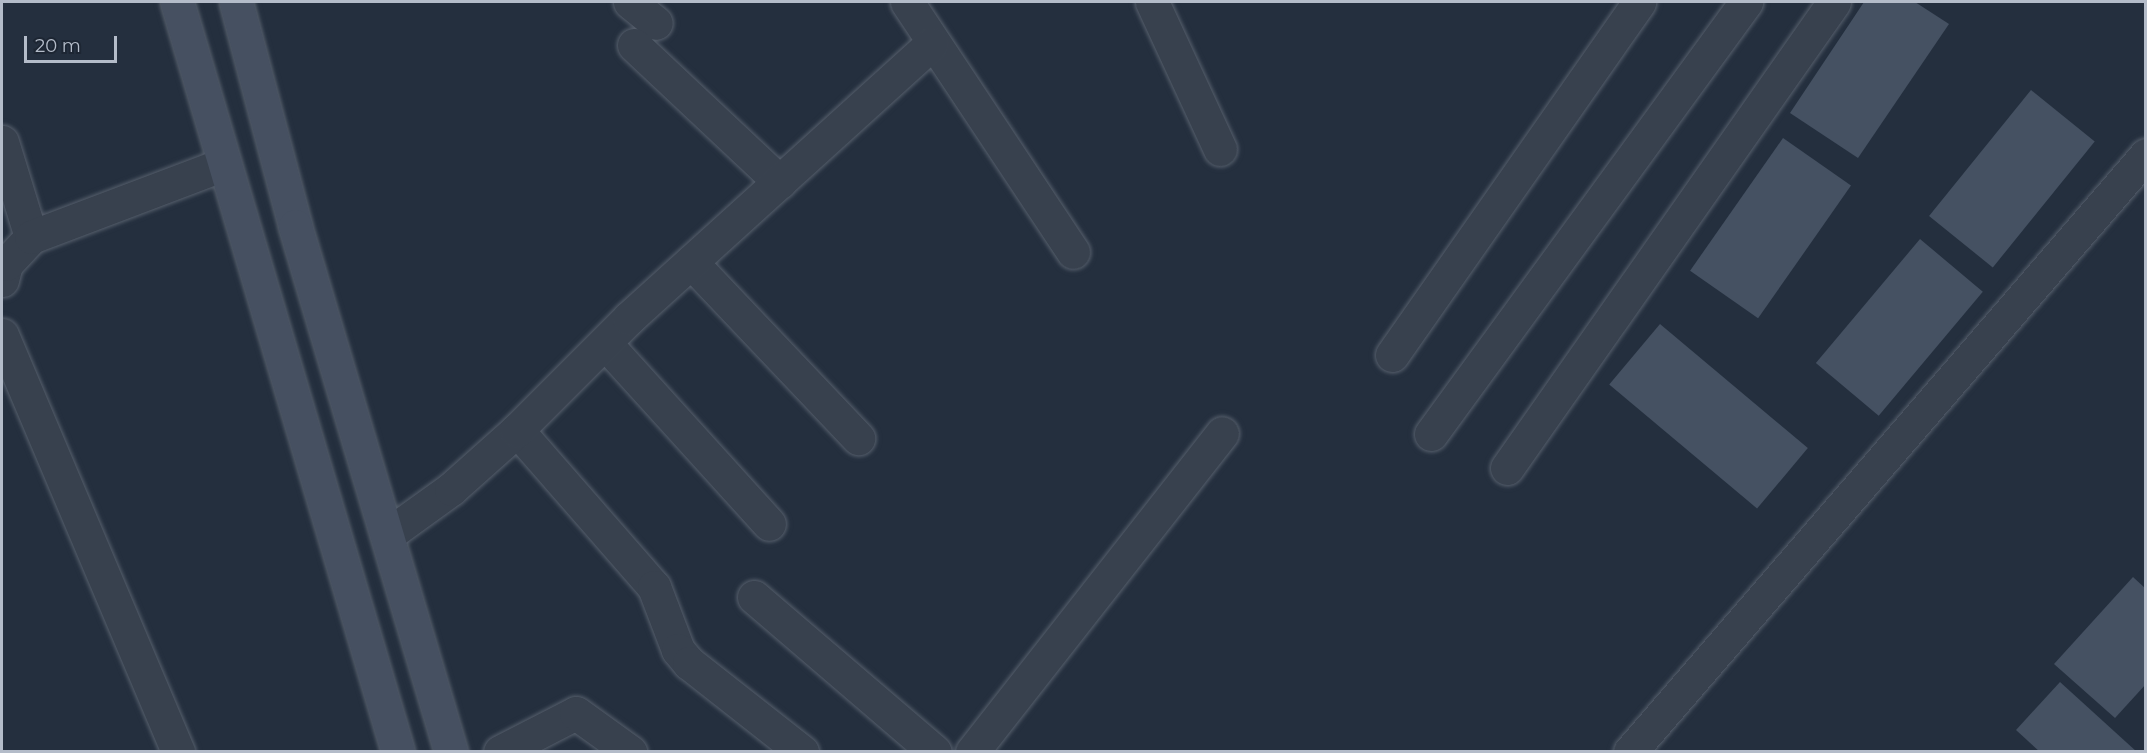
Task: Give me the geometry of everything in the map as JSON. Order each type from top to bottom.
[{"type":"main road","points":[[177,2],[398,752]]},
{"type":"main road","points":[[236,2],[295,226],[390,533],[451,752]]},
{"type":"street","points":[[630,2],[645,34],[780,182]]},
{"type":"street","points":[[907,2],[931,44],[1073,252]]},
{"type":"street","points":[[1152,2],[1220,149]]},
{"type":"street","points":[[1392,355],[1639,2]]},
{"type":"street","points":[[1431,434],[1746,2]]},
{"type":"street","points":[[1507,468],[1834,2]]},
{"type":"street","points":[[390,533],[451,489],[691,262],[931,44]]},
{"type":"street","points":[[2,142],[31,237]]},
{"type":"street","points":[[1630,752],[2145,155]]},
{"type":"street","points":[[2,280],[6,264],[31,237],[224,164]]},
{"type":"street","points":[[691,262],[858,438]]},
{"type":"street","points":[[2,335],[178,752]]},
{"type":"street","points":[[605,343],[769,524]]},
{"type":"street","points":[[517,429],[654,587],[678,650],[689,663],[802,752]]},
{"type":"street","points":[[988,746],[1222,433]]},
{"type":"street","points":[[754,597],[934,752]]},
{"type":"street","points":[[500,752],[576,712],[630,752]]},
{"type":"building","points":[[1864,2],[1915,2],[1949,24],[1858,158],[1790,113]]},
{"type":"building","points":[[2031,90],[2095,142],[1993,268],[1929,216]]},
{"type":"building","points":[[1783,138],[1851,186],[1758,318],[1690,271]]},
{"type":"building","points":[[1920,239],[1983,292],[1879,416],[1816,363]]},
{"type":"building","points":[[1660,324],[1808,448],[1757,509],[1609,385]]},
{"type":"building","points":[[2133,577],[2146,589],[2146,684],[2115,718],[2054,664]]},
{"type":"building","points":[[2060,682],[2137,752],[2040,752],[2016,730]]}]
